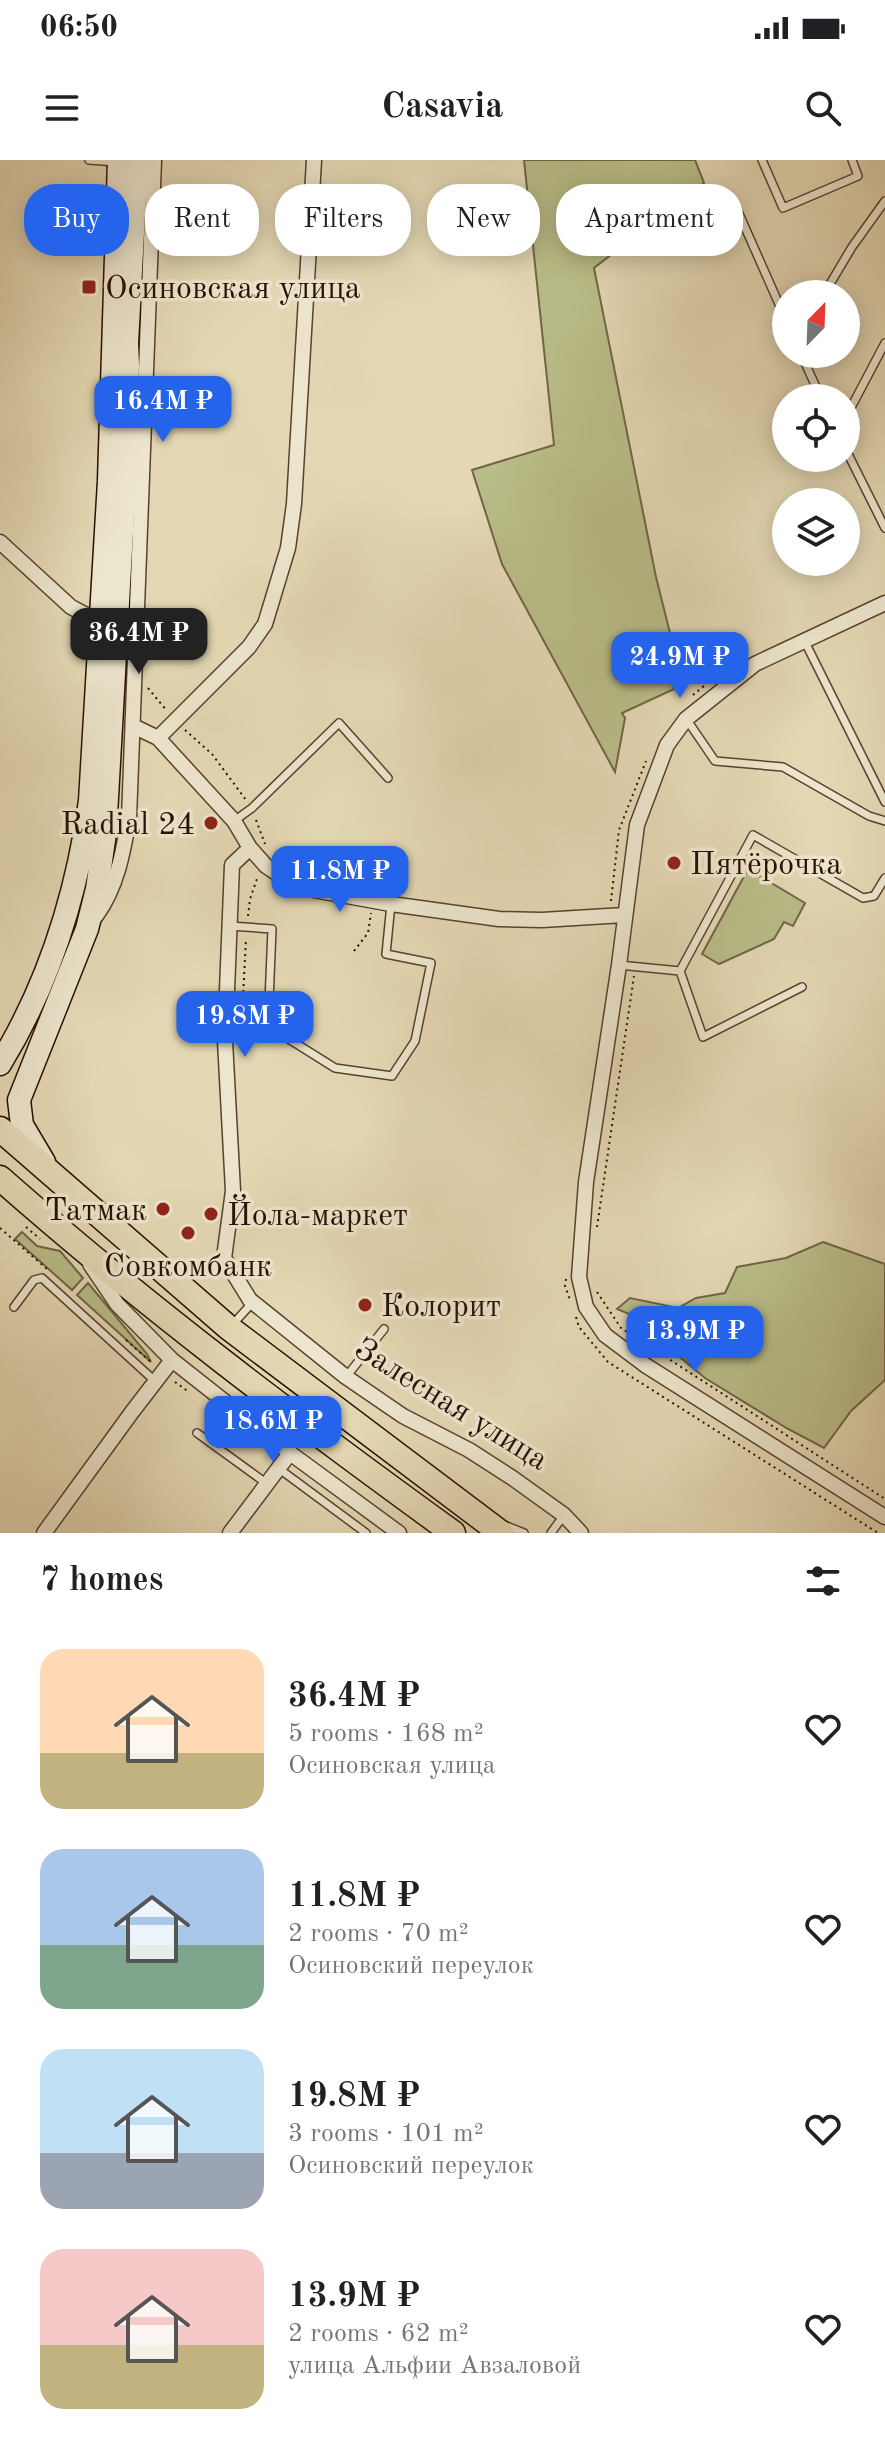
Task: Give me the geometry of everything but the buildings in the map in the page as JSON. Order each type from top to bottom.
[{"type":"main road","name":"Залесная улица","points":[[0,1129],[229,1328],[501,1533]]},
{"type":"main road","points":[[0,1178],[168,1321],[453,1533]]},
{"type":"street","points":[[87,929],[103,907],[123,855],[129,818],[154,160]]},
{"type":"street","points":[[158,738],[249,647],[265,624],[288,548],[294,504],[314,160]]},
{"type":"street","points":[[56,1180],[22,1125],[19,1100],[87,929],[97,889],[108,801],[125,478],[125,161]]},
{"type":"street","points":[[0,1064],[41,981],[74,891],[90,801],[125,161]]},
{"type":"street","points":[[127,343],[149,350]]},
{"type":"street","points":[[0,542],[71,607],[101,623]]},
{"type":"street","points":[[885,603],[755,664],[686,719],[667,745],[637,825],[617,914],[619,965],[586,1182],[579,1277],[586,1307],[605,1335],[645,1365],[885,1517]]},
{"type":"street","points":[[133,726],[158,738],[234,821],[250,848],[266,866],[297,887],[499,919],[542,920],[617,914]]},
{"type":"street","points":[[225,1024],[232,865],[250,848]]},
{"type":"street","name":"Залесная улица","points":[[225,1024],[233,1191],[224,1258],[253,1302],[346,1377],[403,1416],[469,1450],[511,1477],[573,1526]]},
{"type":"street","points":[[80,1249],[164,1372],[290,1453],[399,1533]]},
{"type":"street","points":[[44,1533],[164,1372]]},
{"type":"street","points":[[230,1533],[290,1453]]},
{"type":"lane","points":[[89,160],[125,161]]},
{"type":"lane","points":[[762,160],[783,208],[858,176],[852,160]]},
{"type":"lane","points":[[832,280],[885,201]]},
{"type":"lane","points":[[743,223],[772,288]]},
{"type":"lane","points":[[860,390],[885,343]]},
{"type":"lane","points":[[857,472],[884,525]]},
{"type":"lane","points":[[804,640],[885,802]]},
{"type":"lane","points":[[686,719],[715,761],[783,767],[869,816],[885,821]]},
{"type":"lane","points":[[234,821],[252,808],[339,723],[388,778]]},
{"type":"lane","points":[[802,987],[703,1037],[680,971],[753,835],[863,898],[874,896],[885,878]]},
{"type":"lane","points":[[225,1024],[268,1026],[335,1068],[392,1076],[415,1041],[431,963],[386,954],[391,904]]},
{"type":"lane","points":[[230,926],[272,929],[268,1026]]},
{"type":"lane","points":[[619,965],[680,971]]},
{"type":"lane","points":[[14,1307],[34,1280],[42,1278],[164,1372]]},
{"type":"lane","points":[[229,1328],[253,1302]]},
{"type":"lane","points":[[346,1377],[384,1329]]},
{"type":"lane","points":[[197,1433],[266,1483]]},
{"type":"lane","points":[[278,1468],[366,1533]]},
{"type":"lane","points":[[473,1513],[524,1533]]},
{"type":"lane","points":[[551,1533],[573,1526]]},
{"type":"path","points":[[692,696],[722,672]]},
{"type":"path","points":[[145,684],[176,721],[212,754],[252,808],[270,860],[258,876],[250,899],[242,1025]]},
{"type":"path","points":[[617,914],[619,830],[638,776],[652,750]]},
{"type":"path","points":[[354,951],[368,933],[372,901]]},
{"type":"path","points":[[597,1228],[635,967]]},
{"type":"path","points":[[0,1228],[46,1269]]},
{"type":"path","points":[[567,1271],[565,1286],[569,1300]]},
{"type":"path","points":[[594,1285],[621,1328],[885,1499]]},
{"type":"path","points":[[574,1313],[579,1327],[608,1362],[878,1533]]},
{"type":"path","points":[[116,1331],[199,1399]]},
{"type":"green space","points":[[524,160],[695,160],[704,183],[556,184],[556,256],[610,256],[594,268],[656,577],[683,685],[622,713],[625,718],[615,772],[502,564],[472,470],[554,445],[534,256],[540,256],[540,184],[527,184]]},
{"type":"green space","points":[[748,869],[805,903],[793,926],[784,922],[774,939],[719,964],[702,954]]},
{"type":"green space","points":[[22,1232],[37,1246],[60,1251],[83,1278],[72,1290],[15,1239]]},
{"type":"green space","points":[[823,1242],[885,1264],[885,1380],[851,1411],[824,1448],[705,1378],[681,1358],[651,1344],[653,1324],[617,1309],[630,1298],[678,1308],[696,1298],[725,1293],[737,1267],[786,1258]]},
{"type":"green space","points":[[88,1283],[147,1354],[151,1362],[77,1295]]},
{"type":"place","name":"Осиновская улица","points":[[89,287]]},
{"type":"place","name":"Radial 24","points":[[211,823]]},
{"type":"place","name":"Пятёрочка","points":[[674,863]]},
{"type":"place","name":"Татмак","points":[[163,1209]]},
{"type":"place","name":"Йола-маркет","points":[[211,1214]]},
{"type":"place","name":"Совкомбанк","points":[[188,1233]]},
{"type":"place","name":"Колорит","points":[[365,1305]]}]
